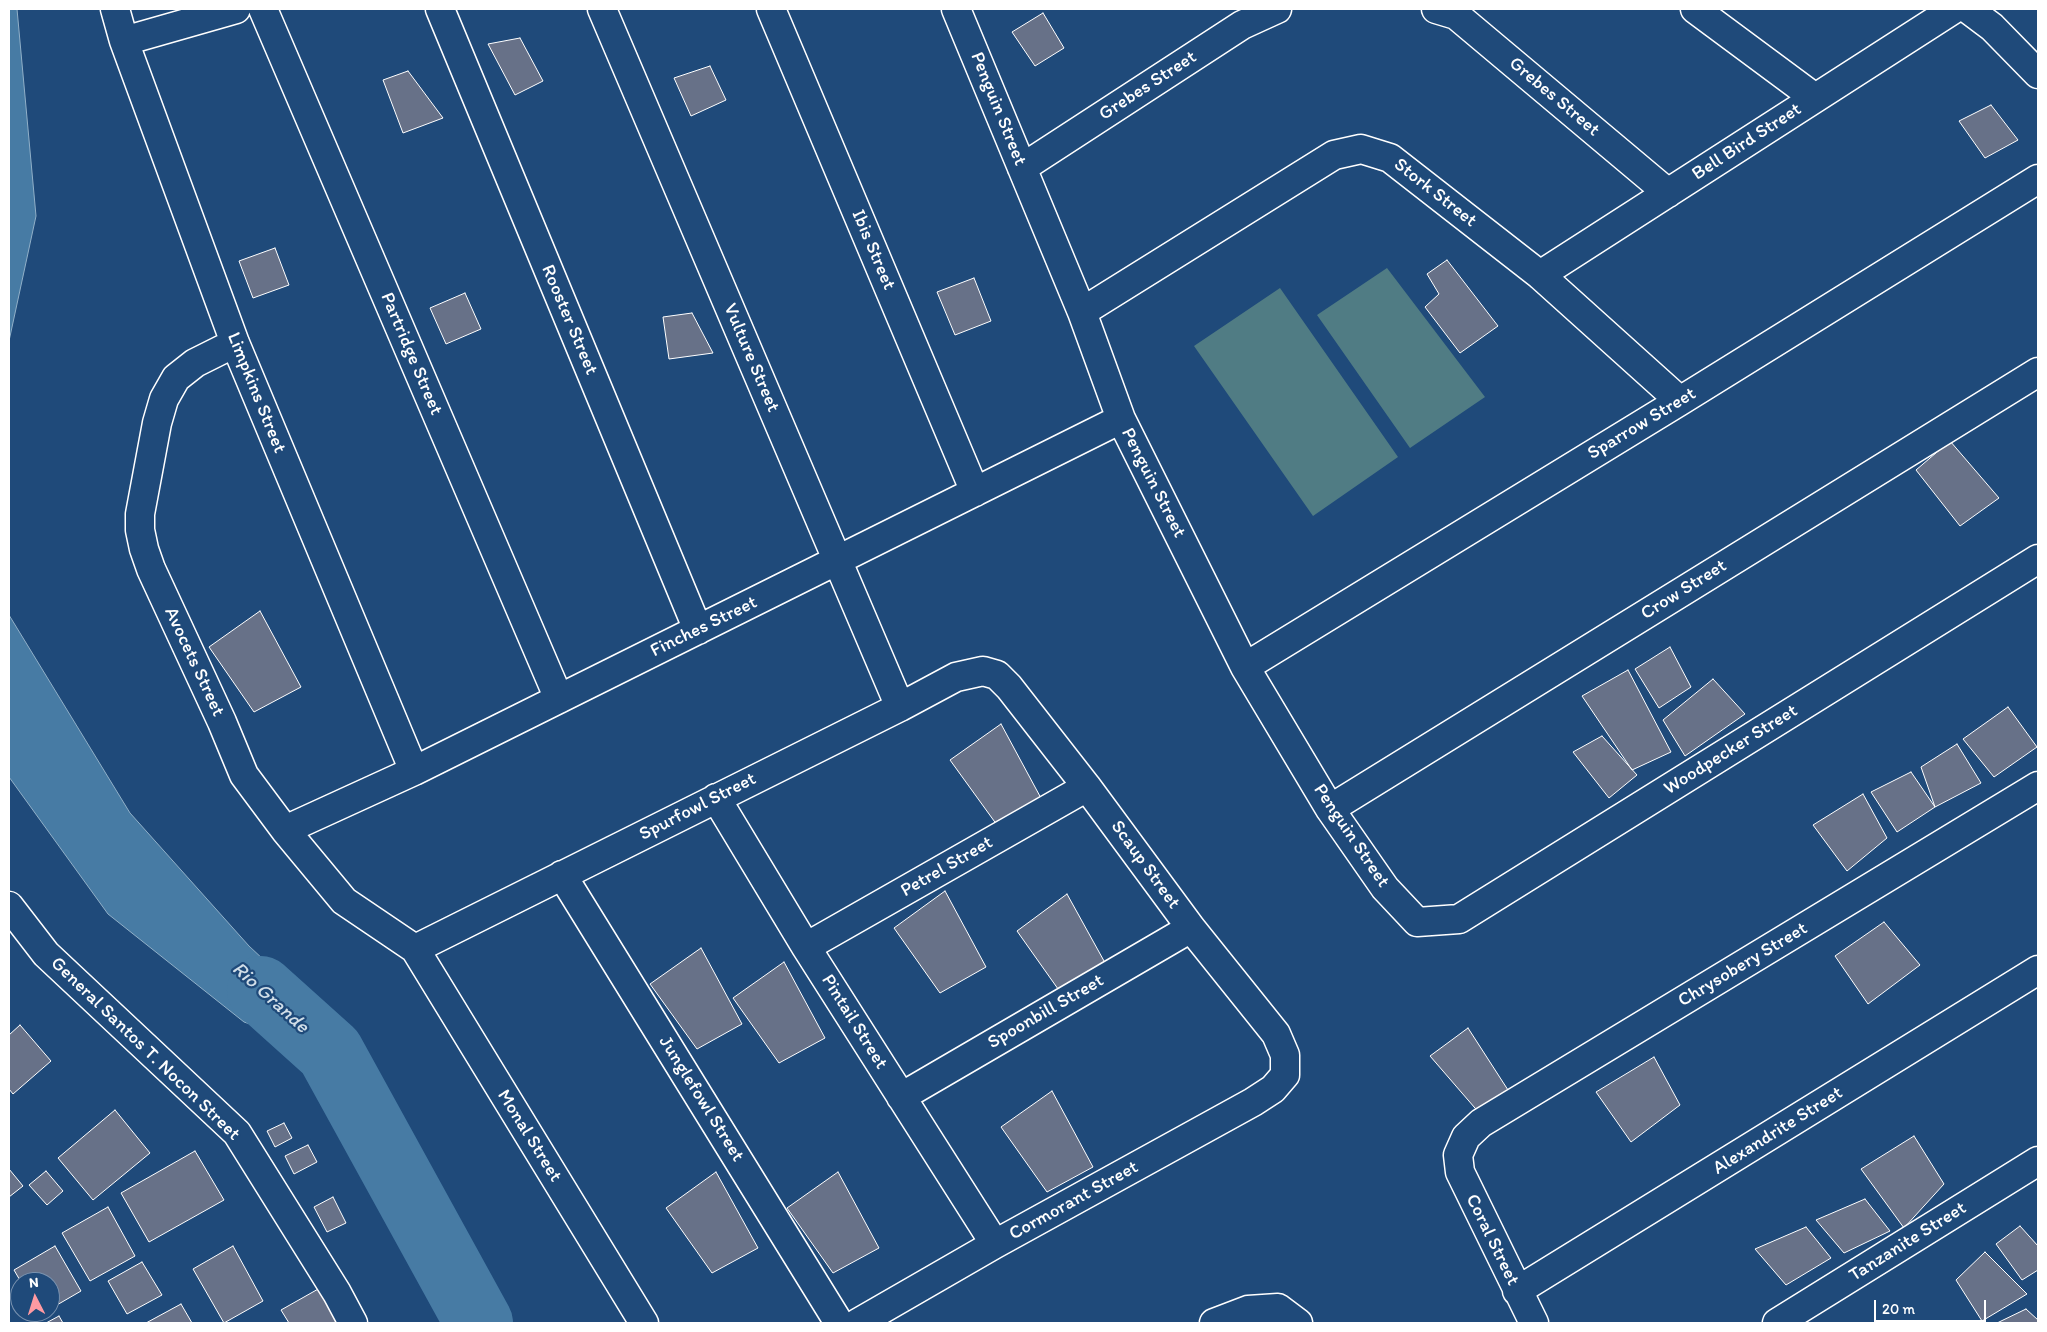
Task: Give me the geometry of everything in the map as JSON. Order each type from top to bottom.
[{"type":"street","name":"Limpkins Street","points":[[115,9],[124,41],[235,343],[414,771]]},
{"type":"street","points":[[124,41],[236,9]]},
{"type":"street","name":"Partridge Street","points":[[263,9],[559,699]]},
{"type":"street","name":"Rooster Street","points":[[440,9],[698,630]]},
{"type":"street","name":"Vulture Street","points":[[602,9],[900,707]]},
{"type":"street","name":"Ibis Street","points":[[771,9],[975,492]]},
{"type":"street","name":"Grebes Street","points":[[1022,168],[1242,25],[1277,9]]},
{"type":"street","name":"Grebes Street","points":[[1436,9],[1456,15],[1668,192]]},
{"type":"street","points":[[1695,9],[1815,98]]},
{"type":"street","name":"Bell Bird Street","points":[[1540,275],[1954,9]]},
{"type":"street","points":[[1968,9],[1992,27],[2038,74]]},
{"type":"street","name":"Penguin Street","points":[[959,10],[1082,312],[1121,419],[1245,667],[1330,809],[1385,888],[1417,922]]},
{"type":"street","name":"Stork Street","points":[[1082,312],[1334,155],[1361,149],[1390,158],[1540,275],[1680,401]]},
{"type":"street","name":"Sparrow Street","points":[[1245,667],[2038,179]]},
{"type":"street","name":"Avocets Street","points":[[235,343],[195,363],[176,378],[164,400],[157,423],[144,489],[140,530],[144,549],[244,775],[285,830],[344,901],[415,949]]},
{"type":"street","name":"Crow Street","points":[[1330,809],[2038,372]]},
{"type":"street","name":"Finches Street","points":[[285,830],[414,771],[1121,419]]},
{"type":"street","name":"Woodpecker Street","points":[[1417,922],[1459,919],[2038,559]]},
{"type":"street","name":"Spurfowl Street","points":[[415,949],[900,707],[956,677],[983,671]]},
{"type":"street","name":"Scaup Street","points":[[983,671],[997,675],[1010,687],[1087,787],[1191,928],[1276,1034],[1285,1055],[1285,1074]]},
{"type":"street","name":"Chrysobery Street","points":[[1458,1155],[1466,1137],[1481,1123],[2038,786]]},
{"type":"street","name":"Petrel Street","points":[[806,947],[1087,787]]},
{"type":"street","name":"Pintail Street","points":[[716,798],[806,947],[994,1244]]},
{"type":"street","name":"Junglefowl Street","points":[[562,875],[839,1323]]},
{"type":"street","name":"General Santos T. Nocon Street","points":[[9,906],[46,954],[237,1133],[337,1292],[353,1323]]},
{"type":"street","name":"Spoonbill Street","points":[[901,1097],[1191,928]]},
{"type":"street","name":"Monal Street","points":[[415,949],[644,1323]]},
{"type":"street","name":"Alexandrite Street","points":[[1517,1291],[2038,970]]},
{"type":"street","name":"Cormorant Street","points":[[858,1323],[994,1244],[1253,1102],[1273,1089],[1285,1074]]},
{"type":"street","name":"Coral Street","points":[[1458,1155],[1460,1172],[1468,1190],[1534,1323]]},
{"type":"street","name":"Tanzanite Street","points":[[1777,1323],[2038,1161]]},
{"type":"street","points":[[1214,1323],[1248,1310],[1288,1316]]},
{"type":"green space","points":[[1387,268],[1485,397],[1410,448],[1317,315]]},
{"type":"green space","points":[[1280,288],[1398,457],[1313,516],[1194,346]]},
{"type":"water","points":[[9,9],[17,9],[36,216],[9,341]]},
{"type":"water","points":[[9,615],[130,813],[249,946],[296,990],[330,1052],[244,1022],[108,914],[9,777]]},
{"type":"building","points":[[1043,13],[1064,48],[1035,66],[1012,32]]},
{"type":"building","points":[[520,38],[543,81],[515,95],[488,44]]},
{"type":"building","points":[[710,66],[726,100],[691,116],[674,78]]},
{"type":"building","points":[[408,71],[443,118],[403,133],[383,80]]},
{"type":"building","points":[[1991,105],[2018,140],[1985,158],[1959,121]]},
{"type":"building","points":[[275,248],[289,285],[253,298],[239,261]]},
{"type":"building","points":[[1447,260],[1498,326],[1460,353],[1425,307],[1439,294],[1427,274]]},
{"type":"building","points":[[974,278],[991,321],[955,335],[937,292]]},
{"type":"building","points":[[465,293],[481,329],[446,344],[430,308]]},
{"type":"building","points":[[692,313],[713,353],[669,359],[663,317]]},
{"type":"building","points":[[1950,441],[1999,498],[1960,526],[1916,470]]},
{"type":"building","points":[[260,611],[301,687],[254,712],[209,647]]},
{"type":"building","points":[[1670,647],[1691,687],[1659,708],[1635,669]]},
{"type":"building","points":[[1628,670],[1671,752],[1632,770],[1582,696]]},
{"type":"building","points":[[1713,679],[1745,714],[1685,756],[1663,720]]},
{"type":"building","points":[[2008,707],[2037,747],[1994,777],[1963,739]]},
{"type":"building","points":[[1001,724],[1042,800],[997,825],[950,760]]},
{"type":"building","points":[[1602,736],[1637,775],[1609,798],[1573,752]]},
{"type":"building","points":[[1957,744],[1981,783],[1935,807],[1921,767]]},
{"type":"building","points":[[1911,772],[1935,807],[1897,832],[1871,792]]},
{"type":"building","points":[[1863,794],[1887,838],[1847,871],[1813,825]]},
{"type":"building","points":[[945,891],[986,967],[940,993],[894,928]]},
{"type":"building","points":[[1067,894],[1109,970],[1063,996],[1017,931]]},
{"type":"building","points":[[1884,922],[1920,965],[1868,1004],[1835,956]]},
{"type":"building","points":[[701,948],[742,1024],[697,1049],[650,984]]},
{"type":"building","points":[[784,962],[825,1038],[779,1063],[733,998]]},
{"type":"building","points":[[20,1025],[51,1061],[13,1094],[9,1089],[9,1035]]},
{"type":"building","points":[[1468,1028],[1508,1090],[1481,1115],[1430,1056]]},
{"type":"building","points":[[1654,1057],[1680,1105],[1631,1142],[1596,1092]]},
{"type":"building","points":[[1052,1091],[1093,1167],[1047,1192],[1001,1127]]},
{"type":"building","points":[[115,1110],[150,1153],[93,1200],[58,1158]]},
{"type":"building","points":[[284,1123],[292,1138],[275,1147],[267,1131]]},
{"type":"building","points":[[1914,1136],[1944,1184],[1904,1228],[1861,1169]]},
{"type":"building","points":[[308,1145],[317,1162],[294,1174],[285,1156]]},
{"type":"building","points":[[195,1151],[224,1200],[149,1242],[121,1193]]},
{"type":"building","points":[[9,1169],[23,1186],[9,1197]]},
{"type":"building","points":[[46,1171],[63,1191],[47,1205],[29,1185]]},
{"type":"building","points":[[716,1172],[758,1248],[712,1273],[666,1208]]},
{"type":"building","points":[[838,1172],[879,1248],[833,1273],[787,1208]]},
{"type":"building","points":[[333,1197],[346,1223],[327,1232],[314,1207]]},
{"type":"building","points":[[1865,1199],[1890,1231],[1844,1253],[1816,1220]]},
{"type":"building","points":[[108,1207],[135,1256],[90,1281],[62,1233]]},
{"type":"building","points":[[2020,1226],[2038,1246],[2038,1270],[2022,1280],[1996,1244]]},
{"type":"building","points":[[1806,1227],[1831,1258],[1786,1285],[1755,1249]]},
{"type":"building","points":[[55,1246],[81,1291],[60,1303],[60,1272],[15,1272],[14,1270]]},
{"type":"building","points":[[233,1246],[263,1301],[224,1323],[193,1269]]},
{"type":"building","points":[[1985,1252],[2027,1294],[1982,1321],[1956,1280]]},
{"type":"building","points":[[142,1262],[162,1295],[127,1314],[108,1281]]},
{"type":"building","points":[[320,1288],[340,1323],[289,1323],[281,1310]]},
{"type":"building","points":[[181,1304],[192,1323],[146,1323]]},
{"type":"building","points":[[2026,1309],[2038,1320],[2038,1323],[1997,1323]]},
{"type":"building","points":[[60,1318],[63,1323],[46,1323],[60,1322]]},
{"type":"waterway","name":"Rio Grande","points":[[261,990],[330,1052],[479,1323]]}]
